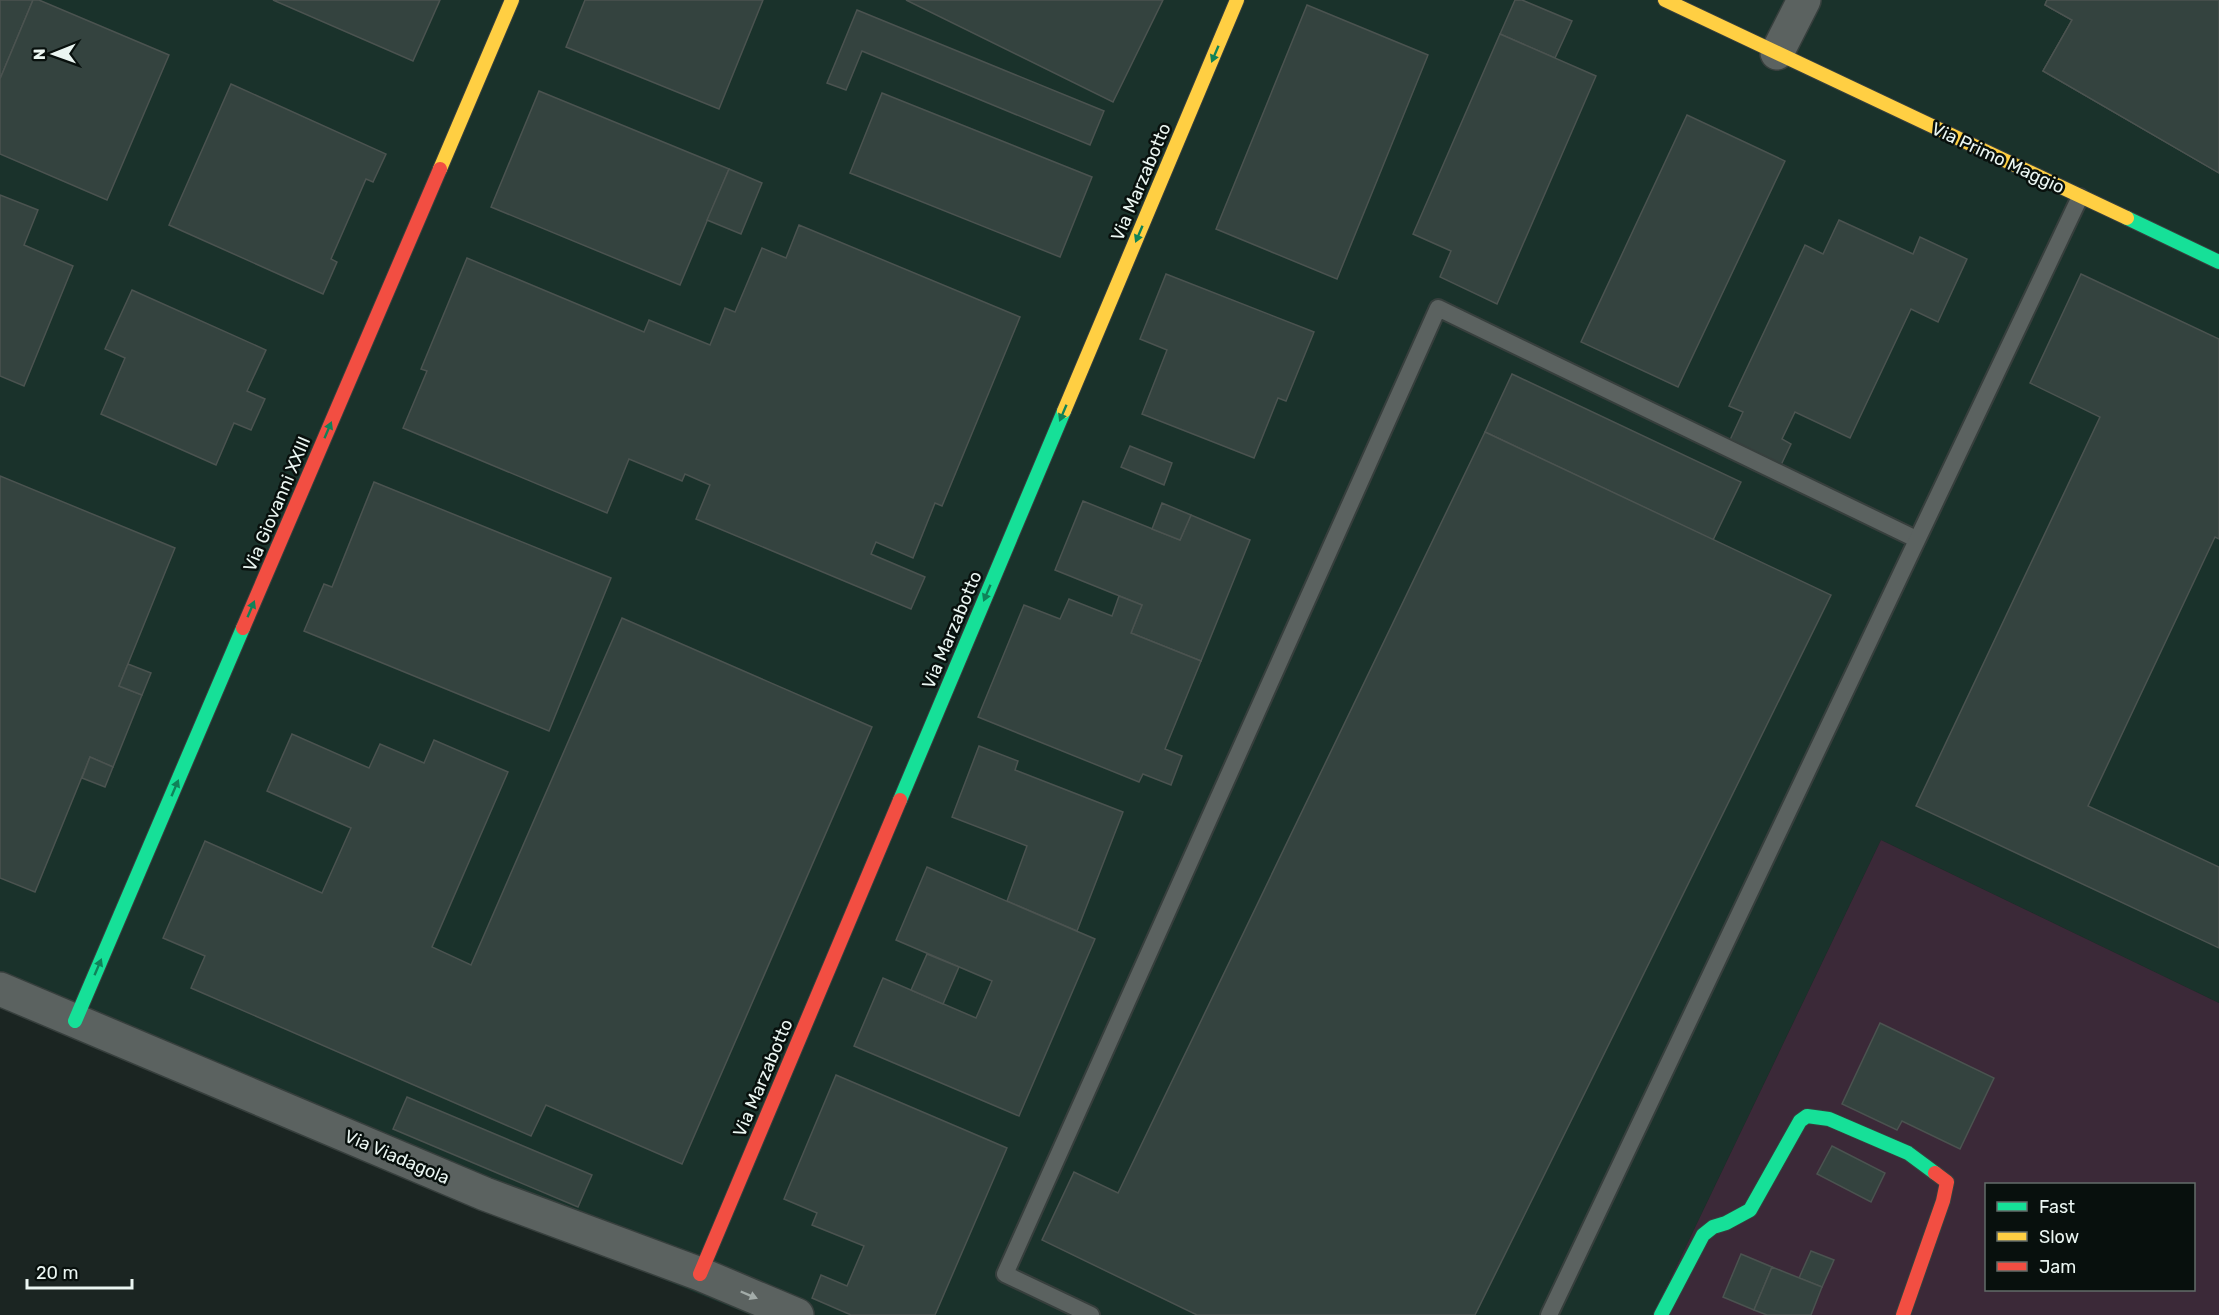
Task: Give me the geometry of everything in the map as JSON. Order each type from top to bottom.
[{"type":"street","name":"Via Giovanni XXIII","points":[[75,1021],[512,0]]},
{"type":"street","name":"Via Marzabotto","points":[[700,1274],[1237,0]]},
{"type":"street","name":"Via Primo Maggio","points":[[1665,0],[2219,262]]},
{"type":"street","points":[[1777,53],[1804,0]]},
{"type":"street","name":"Via Viadagola","points":[[0,989],[485,1194],[700,1274],[797,1315]]},
{"type":"street","points":[[1661,1315],[1703,1235],[1713,1227],[1750,1210],[1800,1121],[1807,1116],[1814,1116],[1829,1119],[1908,1153],[1947,1182],[1943,1201],[1904,1315]]},
{"type":"lane","points":[[1549,1315],[2080,196]]},
{"type":"lane","points":[[1091,1315],[1005,1274],[1438,308],[1916,539]]},
{"type":"shaded area","points":[[0,0],[2219,0],[2219,1003],[1881,840],[1653,1315],[750,1315],[0,1008]]},
{"type":"shaded area","points":[[1881,840],[2219,1003],[2219,1315],[1653,1315]]},
{"type":"building","points":[[0,0],[33,0],[0,79]]},
{"type":"building","points":[[33,0],[39,0],[169,55],[107,200],[0,154],[0,79]]},
{"type":"building","points":[[273,0],[440,0],[413,61]]},
{"type":"building","points":[[585,0],[763,0],[719,109],[566,47]]},
{"type":"building","points":[[906,0],[1163,0],[1113,102]]},
{"type":"building","points":[[1515,0],[1522,0],[1572,21],[1555,58],[1500,34]]},
{"type":"building","points":[[2047,0],[2219,0],[2219,173],[2043,71],[2072,20],[2045,5]]},
{"type":"building","points":[[2047,0],[2219,0],[2219,173],[2043,71],[2072,20],[2045,5]]},
{"type":"building","points":[[1307,5],[1428,55],[1337,279],[1216,229]]},
{"type":"building","points":[[857,10],[1104,111],[1090,145],[862,51],[846,90],[827,83]]},
{"type":"building","points":[[1500,34],[1596,76],[1497,304],[1440,277],[1451,251],[1413,234]]},
{"type":"building","points":[[231,84],[386,154],[373,182],[366,179],[331,259],[337,262],[323,294],[169,225]]},
{"type":"building","points":[[539,91],[729,169],[680,285],[491,207]]},
{"type":"building","points":[[882,93],[1092,177],[1060,257],[850,173]]},
{"type":"building","points":[[1687,115],[1785,161],[1678,387],[1581,342]]},
{"type":"building","points":[[729,169],[762,183],[741,234],[707,220]]},
{"type":"building","points":[[0,195],[38,210],[24,245],[73,266],[24,386],[0,376]]},
{"type":"building","points":[[1839,220],[1913,254],[1920,237],[1967,259],[1938,322],[1911,309],[1850,438],[1795,412],[1782,439],[1791,444],[1781,465],[1730,440],[1743,412],[1729,406],[1805,245],[1823,254]]},
{"type":"building","points":[[799,225],[1020,317],[942,506],[935,503],[913,558],[876,542],[871,554],[925,577],[911,609],[696,519],[710,485],[685,474],[682,481],[629,459],[607,513],[403,428],[427,371],[421,369],[467,258],[644,332],[649,320],[710,345],[725,308],[735,312],[762,248],[786,258]]},
{"type":"building","points":[[1166,274],[1314,332],[1286,401],[1278,398],[1254,458],[1142,414],[1167,350],[1140,339]]},
{"type":"building","points":[[2081,274],[2219,339],[2219,539],[2215,537],[2088,806],[2219,867],[2219,948],[1916,806],[2100,417],[2030,383]]},
{"type":"building","points":[[132,290],[266,350],[247,391],[265,399],[251,430],[234,423],[216,465],[101,414],[125,358],[105,349]]},
{"type":"building","points":[[1512,374],[1741,482],[1713,540],[1485,432]]},
{"type":"building","points":[[1485,432],[1831,595],[1475,1315],[1197,1315],[1042,1240],[1074,1172],[1118,1193]]},
{"type":"building","points":[[1130,446],[1172,463],[1164,485],[1121,467]]},
{"type":"building","points":[[0,476],[175,548],[119,686],[142,695],[113,767],[90,757],[35,892],[0,878]]},
{"type":"building","points":[[374,482],[611,578],[549,731],[304,631],[324,584],[332,587]]},
{"type":"building","points":[[1083,501],[1180,540],[1191,515],[1250,540],[1201,661],[1131,633],[1142,605],[1055,570]]},
{"type":"building","points":[[1162,503],[1191,515],[1180,540],[1152,529]]},
{"type":"building","points":[[1119,596],[1142,605],[1131,633],[1201,661],[1165,749],[1182,756],[1171,785],[1143,774],[1139,782],[978,717],[1024,605],[1060,619],[1069,599],[1112,616]]},
{"type":"building","points":[[622,618],[872,727],[682,1164],[546,1105],[531,1136],[191,988],[205,956],[163,938],[205,841],[322,893],[351,828],[267,791],[292,734],[369,768],[380,744],[424,763],[434,740],[508,772],[432,947],[471,965]]},
{"type":"building","points":[[128,664],[151,673],[142,695],[119,686]]},
{"type":"building","points":[[979,746],[1018,761],[1015,770],[1123,812],[1077,931],[1007,901],[1027,846],[952,817]]},
{"type":"building","points":[[90,757],[113,767],[105,787],[82,778]]},
{"type":"building","points":[[927,867],[1095,939],[1019,1116],[854,1046],[883,978],[976,1018],[992,981],[896,940]]},
{"type":"building","points":[[927,954],[959,967],[943,1004],[911,990]]},
{"type":"building","points":[[1880,1023],[1994,1078],[1960,1149],[1902,1121],[1897,1130],[1842,1104]]},
{"type":"building","points":[[836,1075],[1007,1148],[935,1315],[851,1315],[812,1298],[821,1275],[847,1286],[864,1246],[812,1225],[817,1213],[784,1199]]},
{"type":"building","points":[[407,1097],[592,1175],[578,1207],[393,1129]]},
{"type":"building","points":[[1832,1146],[1885,1173],[1871,1202],[1817,1174]]},
{"type":"building","points":[[1811,1251],[1834,1260],[1822,1287],[1799,1278]]},
{"type":"building","points":[[1741,1254],[1772,1267],[1754,1310],[1723,1297]]},
{"type":"building","points":[[1772,1267],[1822,1287],[1811,1315],[1767,1315],[1754,1310]]},
{"type":"traffic: fast","points":[[2127,218],[2219,262]]},
{"type":"traffic: fast","points":[[900,800],[1064,411]]},
{"type":"traffic: fast","points":[[75,1021],[243,628]]},
{"type":"traffic: fast","points":[[1661,1315],[1703,1235],[1713,1227],[1750,1210],[1800,1121],[1807,1116],[1829,1119],[1908,1153],[1935,1173]]},
{"type":"traffic: slow","points":[[440,169],[512,0]]},
{"type":"traffic: slow","points":[[1064,411],[1237,0]]},
{"type":"traffic: slow","points":[[1665,0],[2127,218]]},
{"type":"traffic: jam","points":[[243,628],[440,169]]},
{"type":"traffic: jam","points":[[700,1274],[900,800]]},
{"type":"traffic: jam","points":[[1903,1315],[1943,1201],[1947,1182],[1935,1173]]}]
